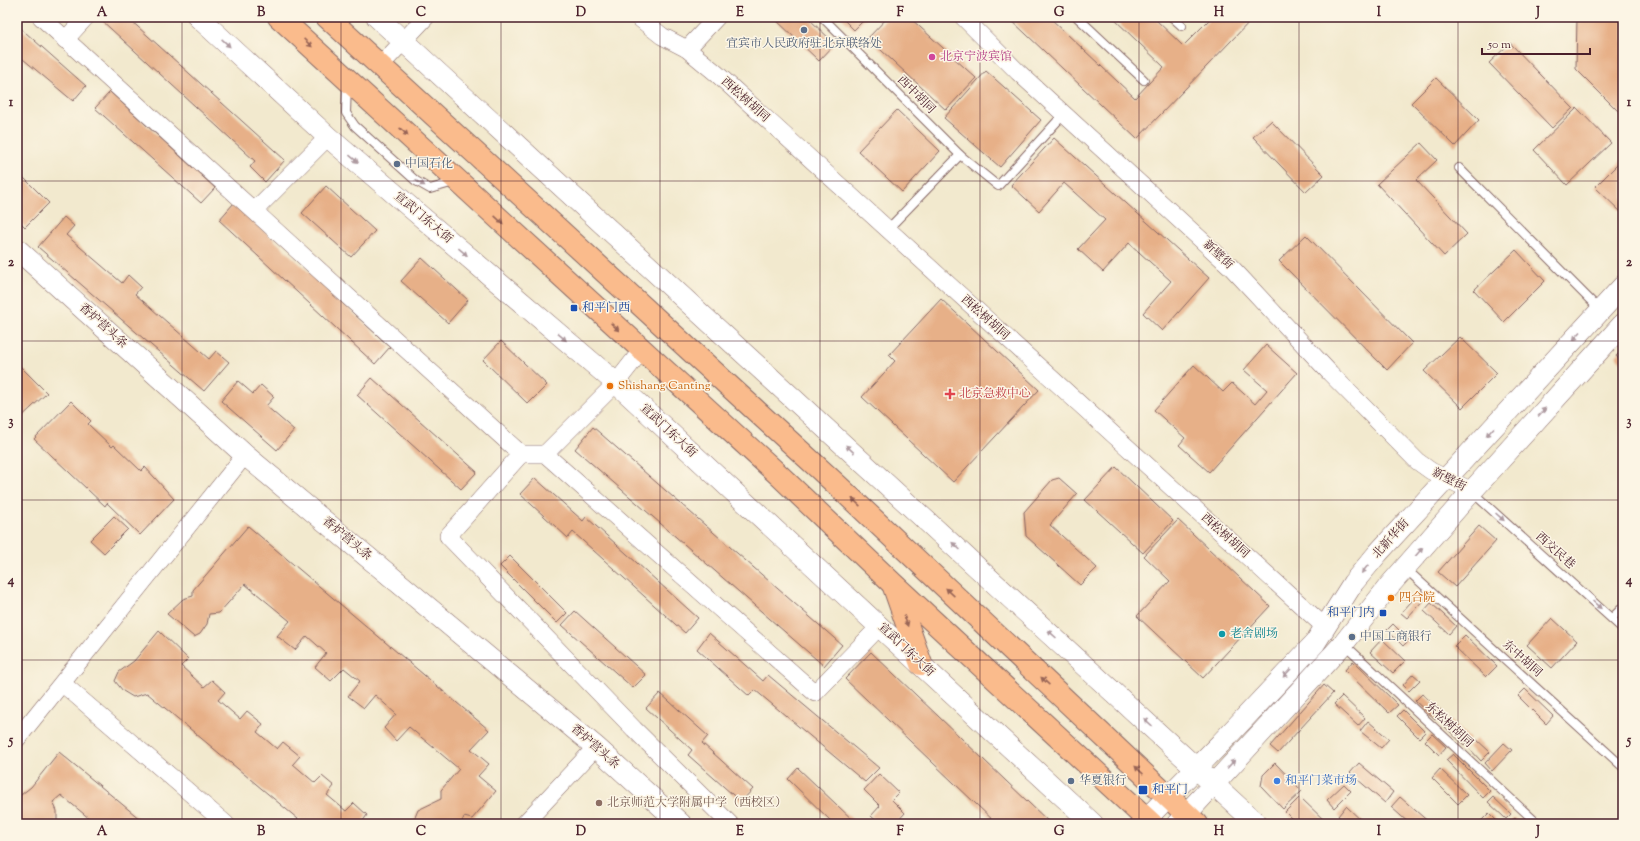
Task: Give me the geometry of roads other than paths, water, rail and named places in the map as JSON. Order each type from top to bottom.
[{"type":"main road","points":[[280,17],[641,351],[780,476],[893,584],[1150,821]]},
{"type":"main road","points":[[327,17],[838,485],[1168,797],[1186,821]]},
{"type":"main road","points":[[893,584],[921,664]]},
{"type":"street","points":[[41,17],[255,210],[521,454],[545,454],[815,693],[880,626]]},
{"type":"street","points":[[65,40],[86,17]]},
{"type":"street","name":"宣武门东大街","points":[[198,17],[328,137],[616,383],[1093,824]]},
{"type":"street","points":[[377,17],[404,40],[1197,767],[1257,824]]},
{"type":"street","points":[[380,66],[426,17]]},
{"type":"street","name":"西松树胡同","points":[[638,17],[662,36],[687,49],[716,73],[1326,628]]},
{"type":"street","points":[[687,49],[717,17]]},
{"type":"street","name":"新壁街","points":[[963,17],[1063,115],[1232,268],[1330,373],[1417,460],[1431,471],[1472,491]]},
{"type":"street","points":[[255,210],[328,137]]},
{"type":"street","name":"香炉营头条","points":[[17,249],[245,454],[596,747],[681,824]]},
{"type":"street","name":"北新华街","points":[[1150,821],[1168,797],[1309,648],[1326,628],[1353,584],[1368,565],[1623,286]]},
{"type":"street","points":[[1186,821],[1214,783],[1344,643],[1405,568],[1472,491],[1623,324]]},
{"type":"street","points":[[545,454],[616,383],[641,351]]},
{"type":"street","points":[[17,740],[245,454]]},
{"type":"street","points":[[521,454],[448,536],[628,723],[730,824]]},
{"type":"street","points":[[63,684],[226,824]]},
{"type":"street","points":[[524,824],[596,747]]},
{"type":"lane","name":"西中胡同","points":[[822,17],[960,155],[998,186],[1063,115]]},
{"type":"lane","points":[[1077,17],[1144,80]]},
{"type":"lane","points":[[1172,17],[1182,26]]},
{"type":"lane","points":[[347,79],[346,113],[355,126],[416,181],[430,189],[457,181]]},
{"type":"lane","points":[[888,229],[960,155]]},
{"type":"lane","points":[[1459,168],[1600,311]]},
{"type":"lane","name":"西交民巷","points":[[1472,491],[1623,629]]},
{"type":"lane","name":"东中胡同","points":[[1405,568],[1623,767]]},
{"type":"lane","points":[[1612,618],[1623,606]]},
{"type":"lane","name":"东松树胡同","points":[[1344,643],[1538,824]]},
{"type":"place","name":"宜宾市人民政府驻北京联络处","points":[[804,30]]},
{"type":"place","name":"北京宁波宾馆","points":[[932,57]]},
{"type":"place","name":"中国石化","points":[[397,164]]},
{"type":"place","name":"和平门西","points":[[574,308]]},
{"type":"place","name":"Shishang Canting","points":[[610,386]]},
{"type":"place","name":"北京急救中心","points":[[950,394]]},
{"type":"place","name":"四合院","points":[[1391,598]]},
{"type":"place","name":"和平门内","points":[[1383,613]]},
{"type":"place","name":"老舍剧场","points":[[1222,634]]},
{"type":"place","name":"中国工商银行","points":[[1352,637]]},
{"type":"place","name":"华夏银行","points":[[1071,781]]},
{"type":"place","name":"和平门菜市场","points":[[1277,781]]},
{"type":"place","name":"和平门","points":[[1143,790]]},
{"type":"place","name":"北京师范大学附属中学（西校区）","points":[[599,803]]}]
